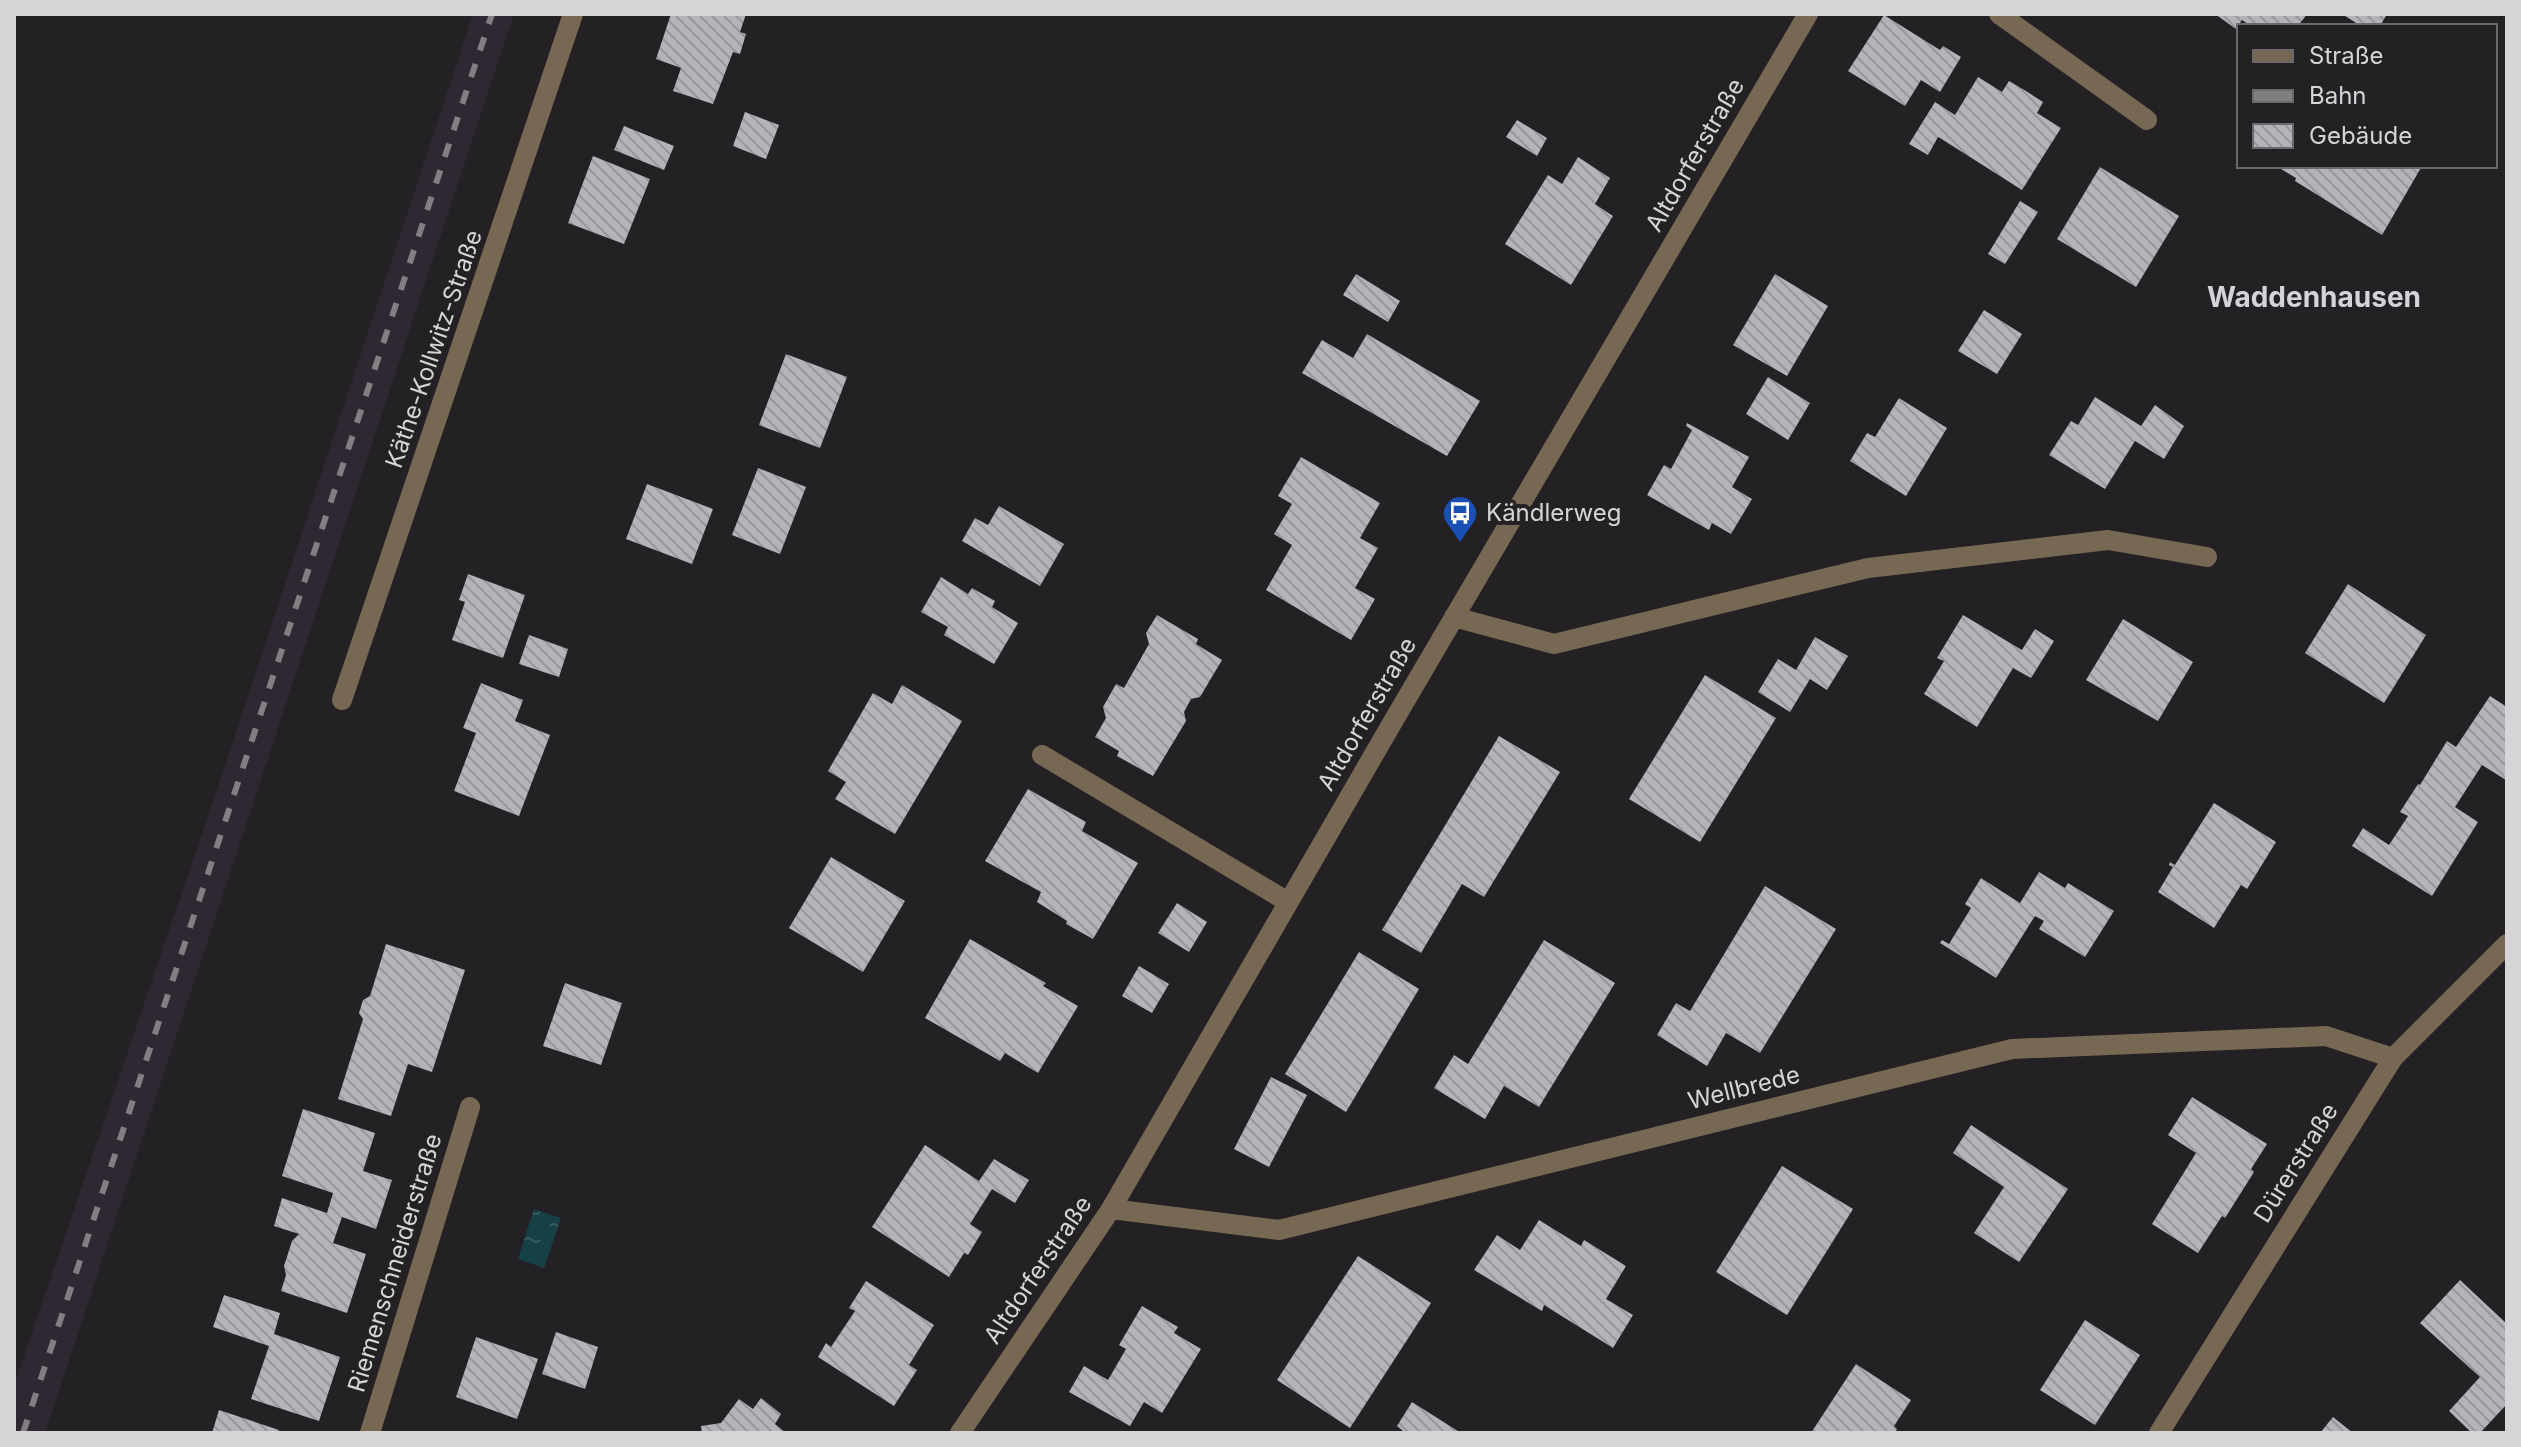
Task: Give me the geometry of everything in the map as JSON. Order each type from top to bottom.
[{"type":"street","name":"Käthe-Kollwitz-Straße","points":[[342,700],[573,14]]},
{"type":"street","name":"Altdorferstraße","points":[[960,1433],[1111,1209],[1808,14]]},
{"type":"street","points":[[1999,14],[2147,120]]},
{"type":"street","points":[[1454,617],[1554,644],[1868,568],[2108,540],[2207,557]]},
{"type":"street","points":[[1042,755],[1288,902]]},
{"type":"street","name":"Dürerstraße","points":[[2159,1433],[2393,1058],[2507,944]]},
{"type":"street","name":"Wellbrede","points":[[1111,1209],[1279,1230],[2012,1049],[2326,1036],[2393,1058]]},
{"type":"street","name":"Riemenschneiderstraße","points":[[370,1433],[470,1107]]},
{"type":"shaded area","points":[[473,14],[514,14],[45,1433],[14,1433],[14,1386],[221,778]]},
{"type":"water","points":[[534,1209],[561,1218],[544,1268],[518,1259]]},
{"type":"building","points":[[671,14],[746,14],[740,32],[746,34],[740,54],[733,52],[713,104],[673,91],[681,68],[656,59]]},
{"type":"building","points":[[2215,14],[2307,14],[2300,24],[2248,24],[2242,20],[2236,29]]},
{"type":"building","points":[[2342,14],[2387,14],[2381,24],[2358,24]]},
{"type":"building","points":[[1884,15],[1940,50],[1943,46],[1961,57],[1940,92],[1921,80],[1905,106],[1848,71]]},
{"type":"building","points":[[1978,77],[2002,92],[2009,81],[2026,91],[2043,102],[2037,113],[2061,128],[2022,190],[1938,137],[1928,155],[1909,144],[1935,102],[1955,115]]},
{"type":"building","points":[[745,112],[779,125],[766,159],[733,146]]},
{"type":"building","points":[[1517,120],[1547,138],[1537,156],[1506,137]]},
{"type":"building","points":[[624,126],[674,146],[664,170],[614,150]]},
{"type":"building","points":[[593,156],[650,179],[624,244],[568,223]]},
{"type":"building","points":[[1578,157],[1610,178],[1595,204],[1613,216],[1571,285],[1505,244],[1548,175],[1562,184]]},
{"type":"building","points":[[2100,167],[2179,216],[2136,287],[2057,239]]},
{"type":"building","points":[[2279,168],[2421,168],[2382,235],[2295,181],[2296,178]]},
{"type":"building","points":[[2020,201],[2038,212],[2005,264],[1988,254]]},
{"type":"building","points":[[1356,274],[1400,301],[1388,322],[1343,295]]},
{"type":"building","points":[[1775,274],[1828,306],[1787,376],[1733,345]]},
{"type":"building","points":[[1984,310],[2022,334],[1997,374],[1958,351]]},
{"type":"building","points":[[1367,334],[1480,401],[1447,456],[1302,373],[1322,340],[1353,358]]},
{"type":"building","points":[[786,354],[847,377],[820,448],[759,425]]},
{"type":"building","points":[[1768,377],[1810,403],[1788,440],[1746,414]]},
{"type":"building","points":[[2095,397],[2141,426],[2155,405],[2184,426],[2164,459],[2135,441],[2105,489],[2049,455],[2071,421],[2078,425]]},
{"type":"building","points":[[1899,398],[1947,428],[1906,496],[1850,461],[1867,433],[1875,437]]},
{"type":"building","points":[[1687,423],[1749,457],[1732,487],[1752,499],[1731,534],[1712,523],[1709,530],[1647,495],[1664,465],[1671,469],[1692,430],[1686,426]]},
{"type":"building","points":[[1301,457],[1380,503],[1360,538],[1378,548],[1355,588],[1375,599],[1351,640],[1266,590],[1292,545],[1274,534],[1292,504],[1278,496]]},
{"type":"building","points":[[758,468],[806,487],[780,554],[732,535]]},
{"type":"building","points":[[647,484],[713,509],[692,564],[626,539]]},
{"type":"building","points":[[999,506],[1064,544],[1040,586],[962,541],[975,518],[988,525]]},
{"type":"building","points":[[468,574],[525,595],[503,658],[452,640],[465,602],[459,600]]},
{"type":"building","points":[[941,577],[968,594],[972,588],[995,601],[992,607],[1018,623],[994,664],[944,635],[948,627],[921,612]]},
{"type":"building","points":[[2348,584],[2426,635],[2384,703],[2305,653]]},
{"type":"building","points":[[1157,615],[1198,639],[1196,644],[1222,660],[1200,697],[1191,699],[1184,712],[1186,721],[1153,776],[1117,756],[1119,751],[1095,737],[1106,718],[1103,707],[1116,684],[1124,688],[1149,644],[1146,633]]},
{"type":"building","points":[[1963,615],[2022,650],[2035,629],[2054,641],[2031,678],[2013,668],[1977,727],[1924,694],[1944,661],[1937,658]]},
{"type":"building","points":[[2123,619],[2193,662],[2158,721],[2086,680]]},
{"type":"building","points":[[529,635],[568,649],[559,677],[519,664]]},
{"type":"building","points":[[1815,637],[1848,656],[1827,690],[1810,679],[1790,712],[1758,692],[1778,659],[1796,670]]},
{"type":"building","points":[[1705,675],[1776,718],[1700,842],[1629,799]]},
{"type":"building","points":[[481,683],[523,700],[515,721],[550,735],[519,816],[454,791],[476,733],[463,728]]},
{"type":"building","points":[[902,685],[962,721],[895,834],[835,799],[846,782],[828,771],[873,693],[892,704]]},
{"type":"building","points":[[2490,696],[2507,707],[2507,779],[2482,765],[2455,807],[2478,822],[2432,896],[2352,846],[2363,828],[2389,845],[2408,816],[2400,812],[2447,741],[2456,747]]},
{"type":"building","points":[[1499,736],[1560,772],[1484,897],[1462,884],[1421,953],[1382,930]]},
{"type":"building","points":[[1028,789],[1086,822],[1082,831],[1138,863],[1093,939],[1037,902],[1041,892],[985,861]]},
{"type":"building","points":[[2214,803],[2276,842],[2247,889],[2241,885],[2214,928],[2158,892],[2173,867],[2169,865],[2170,862],[2175,865]]},
{"type":"building","points":[[831,857],[905,901],[863,972],[789,928]]},
{"type":"building","points":[[2039,872],[2065,888],[2068,883],[2114,911],[2085,957],[2039,929],[2044,921],[2035,916],[1996,978],[1940,943],[1942,940],[1949,944],[1971,908],[1965,904],[1981,878],[2020,903]]},
{"type":"building","points":[[1765,886],[1836,929],[1760,1053],[1726,1033],[1707,1066],[1657,1035],[1676,1003],[1690,1011]]},
{"type":"building","points":[[1177,903],[1207,922],[1189,952],[1158,933]]},
{"type":"building","points":[[970,939],[1046,983],[1043,986],[1078,1006],[1038,1073],[1005,1053],[1000,1061],[925,1018]]},
{"type":"building","points":[[1544,940],[1615,983],[1539,1107],[1504,1086],[1485,1119],[1434,1088],[1454,1055],[1468,1064]]},
{"type":"building","points":[[386,944],[465,970],[432,1072],[408,1064],[391,1116],[338,1099],[363,1019],[359,1013],[363,1000],[370,996]]},
{"type":"building","points":[[1359,952],[1419,989],[1346,1112],[1285,1074]]},
{"type":"building","points":[[1139,966],[1169,984],[1152,1013],[1122,996]]},
{"type":"building","points":[[565,983],[622,1003],[601,1065],[543,1046]]},
{"type":"building","points":[[1271,1077],[1307,1095],[1269,1167],[1234,1149]]},
{"type":"building","points":[[2192,1097],[2267,1144],[2251,1169],[2254,1172],[2225,1218],[2222,1216],[2198,1253],[2152,1224],[2196,1153],[2168,1135]]},
{"type":"building","points":[[303,1109],[375,1133],[363,1171],[392,1180],[376,1229],[342,1217],[333,1243],[366,1254],[347,1313],[281,1291],[286,1275],[284,1266],[292,1241],[299,1234],[274,1226],[282,1198],[327,1213],[333,1193],[282,1176]]},
{"type":"building","points":[[1971,1125],[2068,1189],[2019,1262],[1974,1233],[2004,1187],[1953,1153]]},
{"type":"building","points":[[925,1145],[979,1181],[994,1159],[1029,1180],[1015,1203],[992,1189],[970,1224],[982,1232],[949,1277],[872,1227]]},
{"type":"building","points":[[1782,1166],[1853,1209],[1787,1315],[1716,1272]]},
{"type":"building","points":[[1539,1220],[1581,1246],[1584,1240],[1626,1266],[1606,1299],[1633,1315],[1613,1348],[1544,1305],[1542,1311],[1474,1270],[1497,1235],[1520,1250]]},
{"type":"building","points":[[1358,1256],[1431,1303],[1350,1428],[1277,1380]]},
{"type":"building","points":[[2460,1280],[2507,1324],[2507,1404],[2480,1433],[2472,1433],[2449,1411],[2480,1377],[2420,1323]]},
{"type":"building","points":[[866,1281],[934,1325],[909,1365],[917,1370],[894,1406],[818,1357],[826,1343],[831,1347],[855,1311],[849,1308]]},
{"type":"building","points":[[224,1295],[280,1313],[274,1334],[340,1357],[319,1421],[251,1399],[269,1346],[213,1327]]},
{"type":"building","points":[[1142,1306],[1178,1327],[1174,1333],[1201,1349],[1162,1413],[1144,1402],[1130,1426],[1069,1392],[1084,1366],[1108,1380],[1126,1349],[1119,1345]]},
{"type":"building","points":[[2085,1320],[2140,1355],[2095,1425],[2040,1390]]},
{"type":"building","points":[[556,1332],[598,1347],[585,1389],[542,1374]]},
{"type":"building","points":[[476,1337],[538,1359],[517,1419],[456,1397]]},
{"type":"building","points":[[1856,1364],[1911,1400],[1894,1426],[1897,1429],[1895,1433],[1811,1433]]},
{"type":"building","points":[[761,1398],[781,1414],[775,1424],[786,1433],[702,1433],[701,1426],[721,1423],[739,1399],[753,1409]]},
{"type":"building","points":[[1412,1402],[1461,1433],[1402,1433],[1397,1426]]},
{"type":"building","points":[[219,1410],[279,1430],[278,1433],[212,1433]]},
{"type":"building","points":[[2333,1417],[2353,1433],[2320,1433]]},
{"type":"railway","points":[[23,1433],[492,14]]},
{"type":"place","name":"Kändlerweg","points":[[1460,544]]},
{"type":"district","name":"Waddenhausen","points":[[2314,297]]}]
